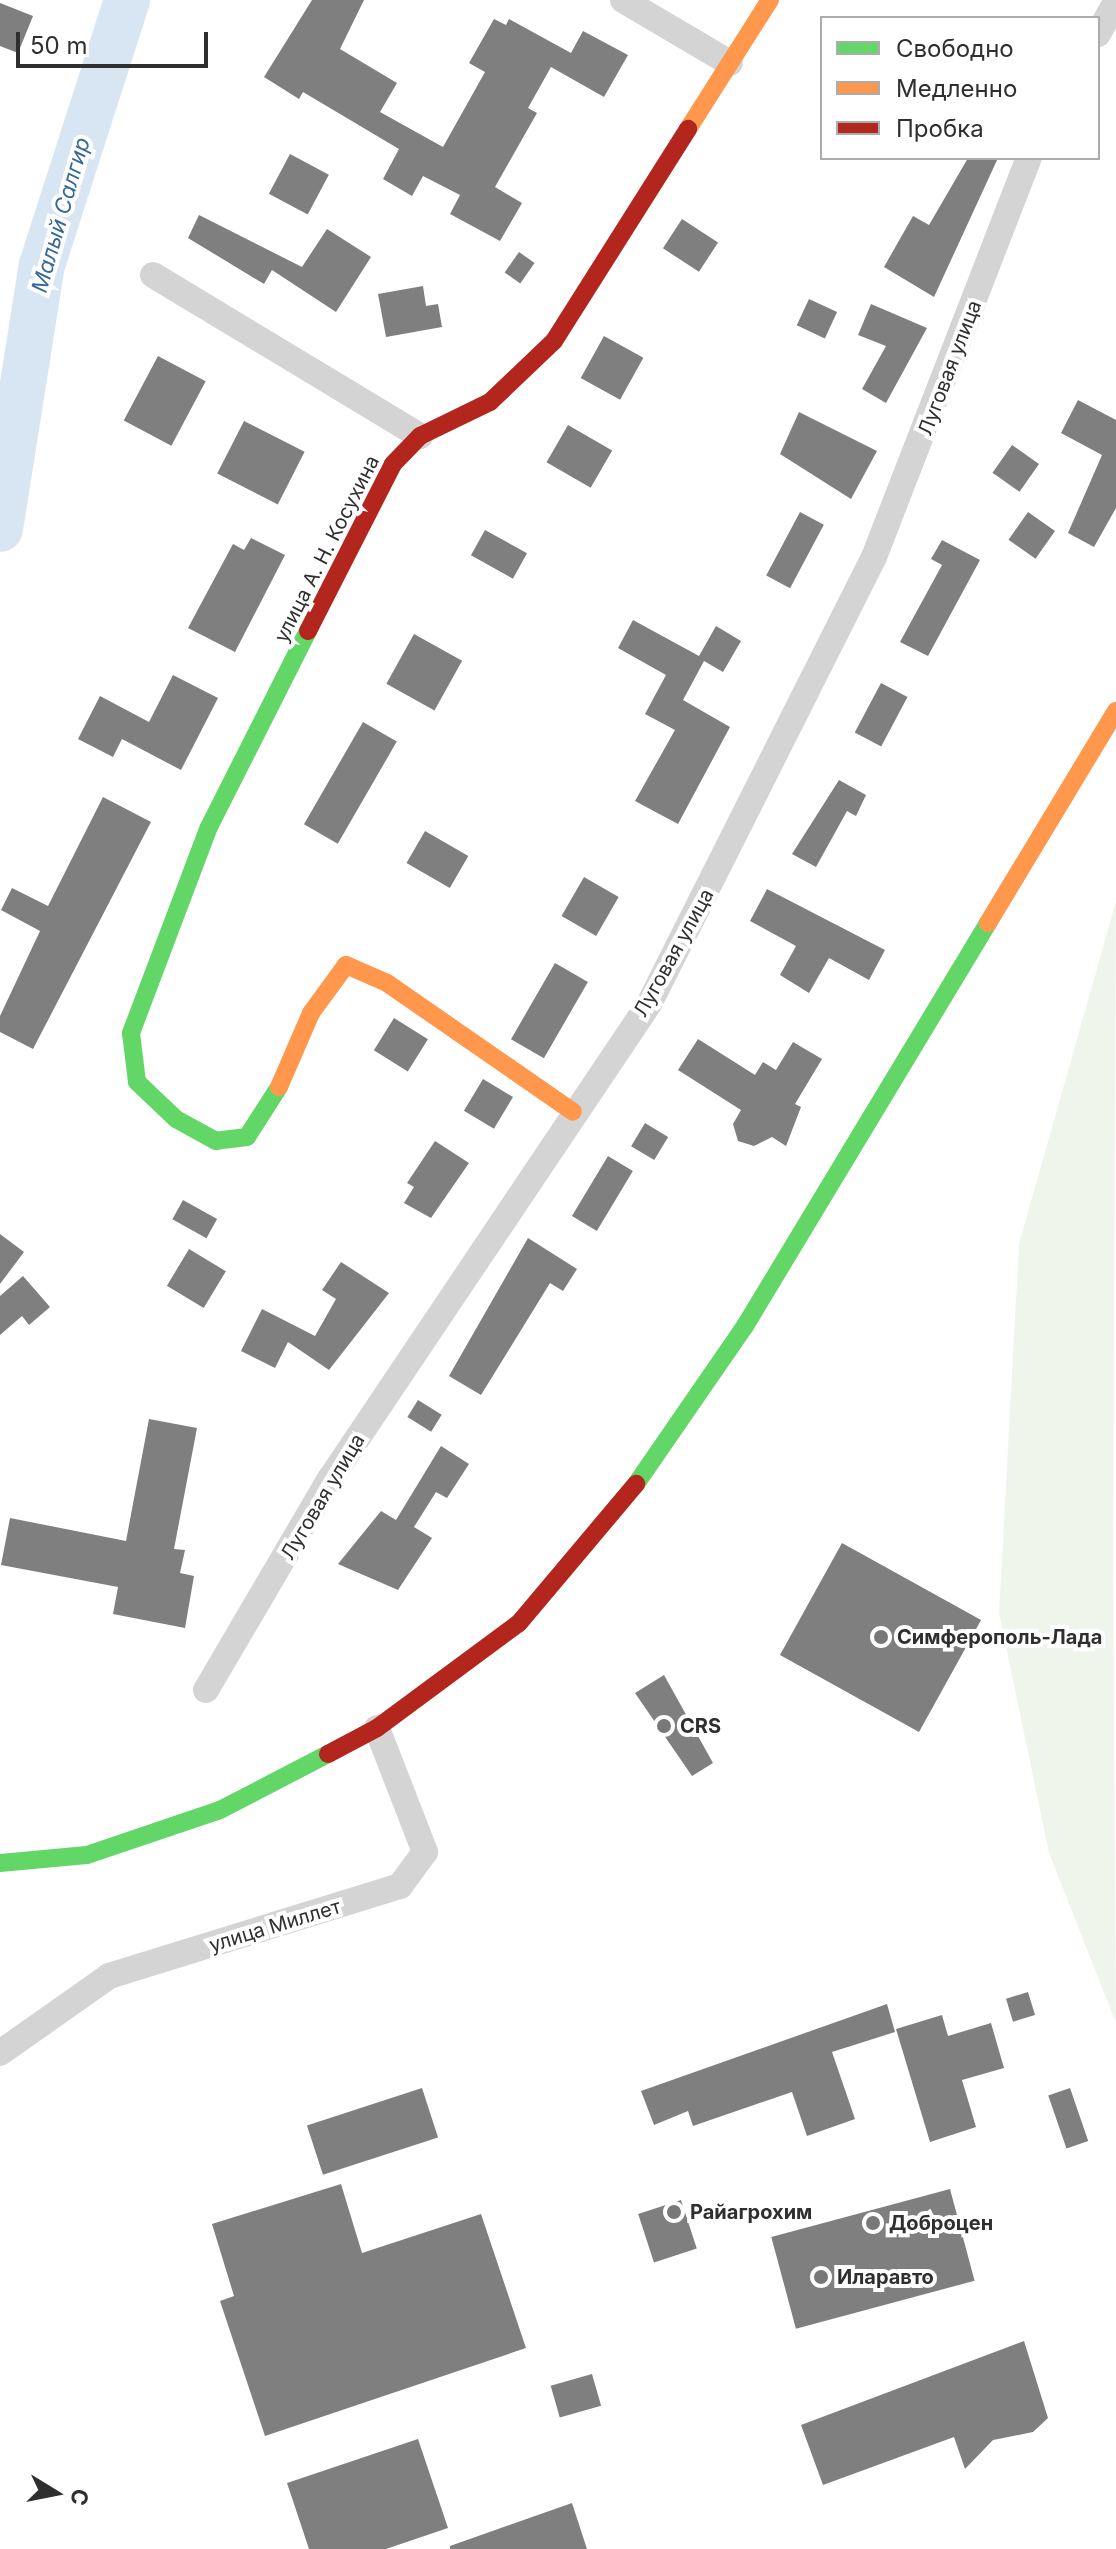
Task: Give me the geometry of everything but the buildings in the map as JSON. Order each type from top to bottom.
[{"type":"street","points":[[623,0],[730,63]]},
{"type":"street","name":"улица А. Н. Косухина","points":[[573,1112],[387,983],[346,965],[311,1013],[268,1113],[247,1137],[216,1141],[176,1119],[137,1082],[131,1033],[209,827],[393,464],[420,436],[447,429],[490,402],[554,341],[770,0]]},
{"type":"street","points":[[1100,30],[1116,2]]},
{"type":"street","name":"Луговая улица","points":[[206,1690],[330,1479],[573,1112],[649,1004],[868,571],[1028,160]]},
{"type":"street","points":[[153,275],[420,436]]},
{"type":"street","points":[[0,1863],[87,1855],[174,1829],[377,1728],[519,1623],[628,1496],[745,1326],[1116,711]]},
{"type":"street","name":"улица Миллет","points":[[0,2053],[109,1976],[400,1886],[425,1852],[377,1728]]},
{"type":"shaded area","points":[[1116,901],[1113,1556],[1116,2023],[1049,1853],[999,1613],[1019,1244]]},
{"type":"waterway","name":"Малый Салгир","points":[[0,529],[42,265],[127,0]]},
{"type":"traffic: fast","points":[[279,1087],[247,1137],[216,1141],[176,1119],[137,1082],[131,1033],[209,827],[308,631]]},
{"type":"traffic: fast","points":[[636,1484],[745,1326],[988,923]]},
{"type":"traffic: fast","points":[[0,1863],[87,1855],[220,1810],[328,1754]]},
{"type":"traffic: slow","points":[[688,129],[770,0]]},
{"type":"traffic: slow","points":[[988,923],[1116,711]]},
{"type":"traffic: slow","points":[[279,1087],[311,1013],[346,965],[387,983],[573,1112]]},
{"type":"traffic: jam","points":[[308,631],[393,464],[420,436],[490,402],[554,341],[688,129]]},
{"type":"traffic: jam","points":[[328,1754],[377,1728],[519,1623],[636,1484]]},
{"type":"place","name":"Симферополь-Лада","points":[[881,1637]]},
{"type":"place","name":"CRS","points":[[664,1726]]},
{"type":"place","name":"Райагрохим","points":[[674,2212]]},
{"type":"place","name":"Доброцен","points":[[873,2223]]},
{"type":"place","name":"Иларавто","points":[[821,2277]]}]
